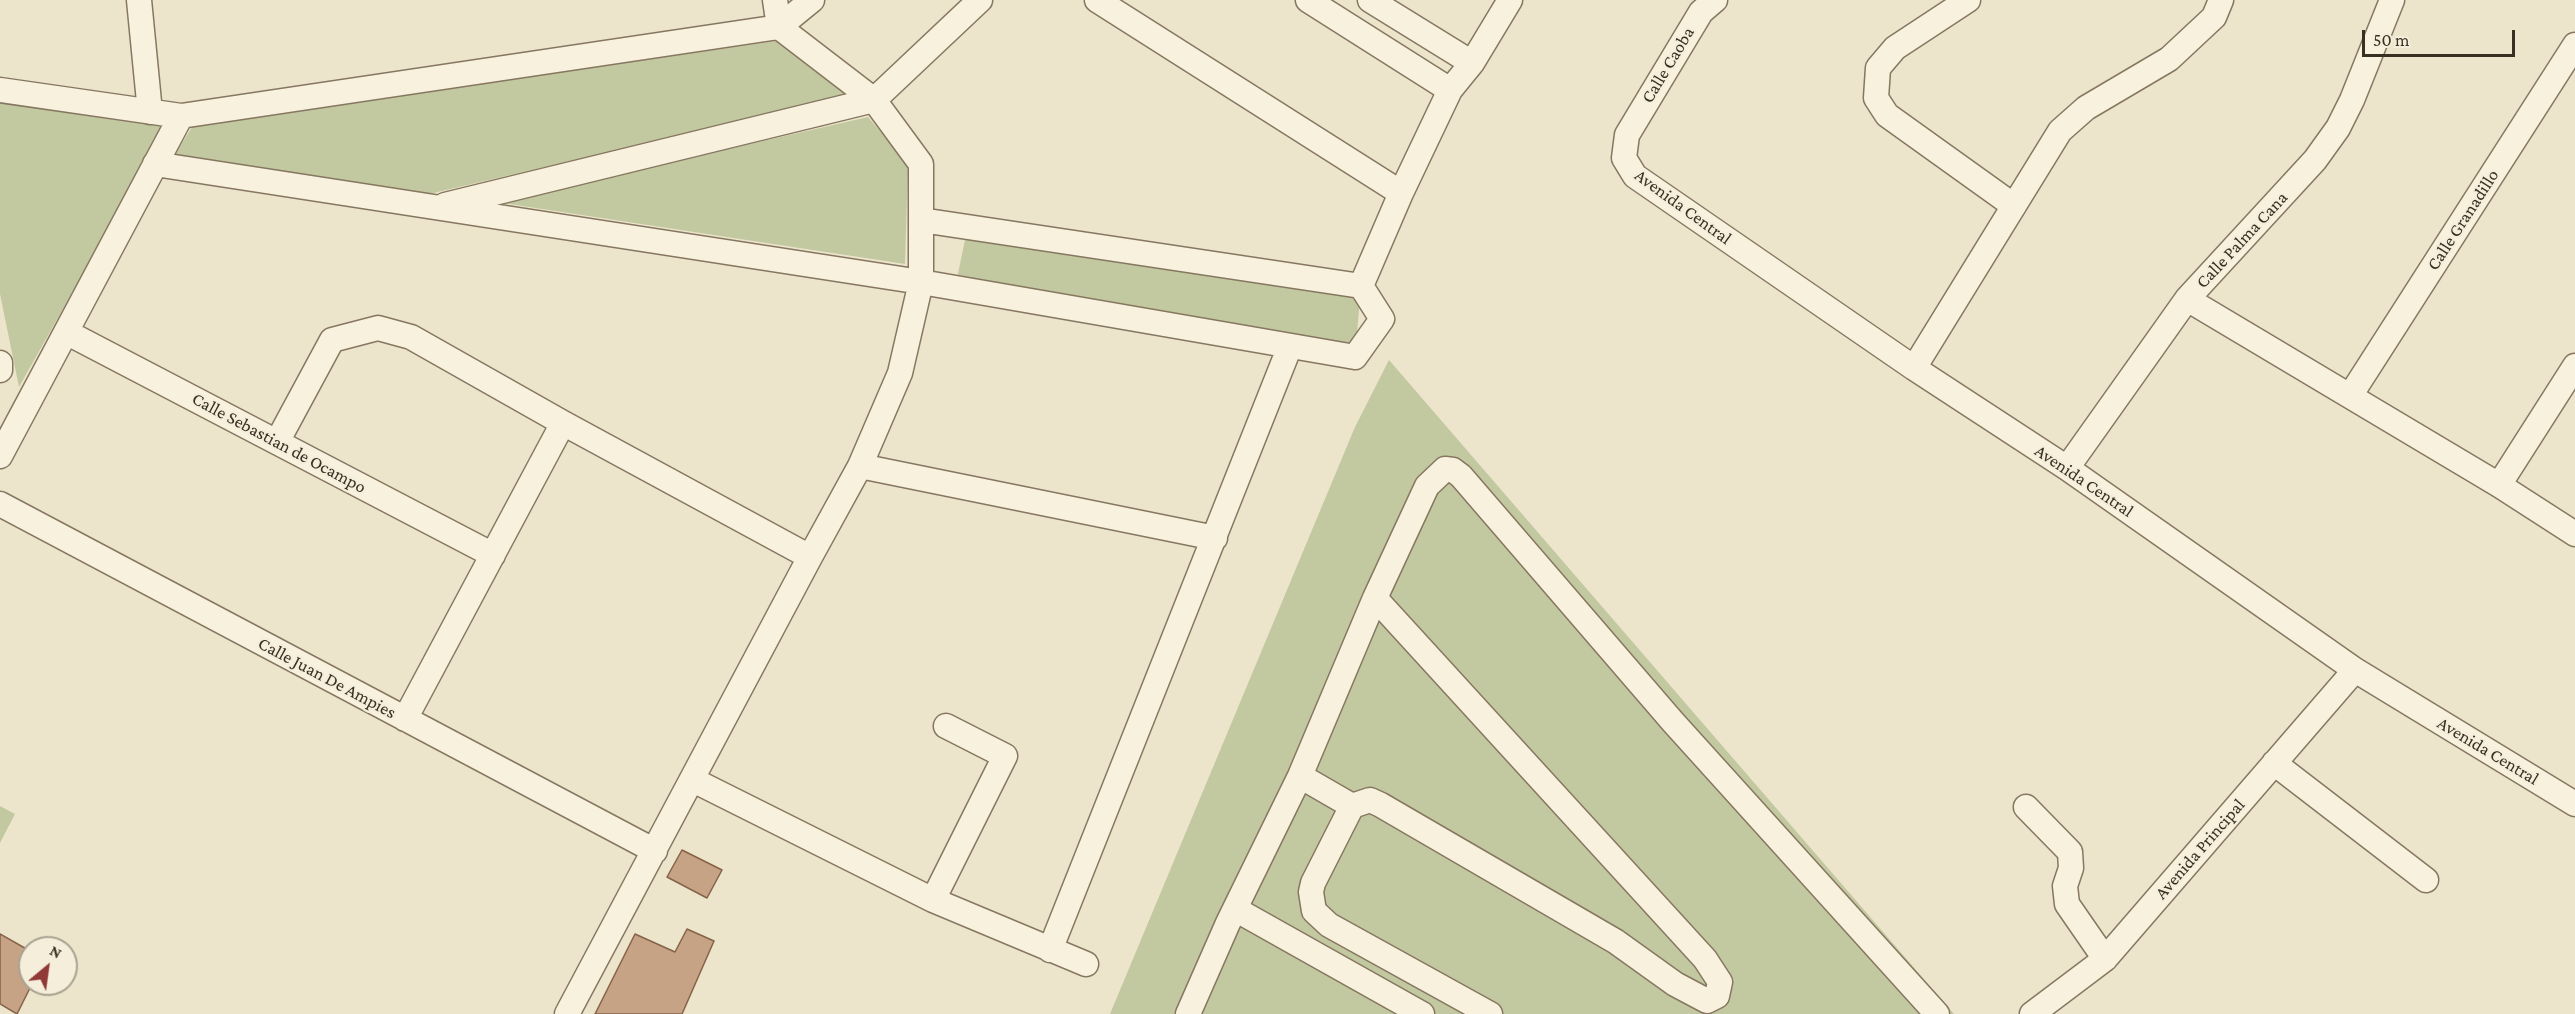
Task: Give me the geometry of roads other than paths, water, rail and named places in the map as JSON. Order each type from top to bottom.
[{"type":"street","points":[[140,0],[150,112]]},
{"type":"street","points":[[567,1014],[860,466],[900,373],[921,282],[921,164],[874,100],[779,27],[775,0]]},
{"type":"street","points":[[0,90],[181,116],[779,27],[812,0]]},
{"type":"street","points":[[434,207],[874,100],[980,0]]},
{"type":"street","points":[[1097,0],[1401,194]]},
{"type":"street","points":[[1308,0],[1450,90]]},
{"type":"street","points":[[1370,0],[1472,63]]},
{"type":"street","points":[[1361,286],[1450,90],[1472,63],[1510,0]]},
{"type":"street","name":"Calle Caoba","points":[[1627,135],[1701,12],[1715,0]]},
{"type":"street","points":[[1968,0],[1894,48],[1878,68],[1876,98],[1887,115],[2014,206]]},
{"type":"street","points":[[1914,368],[2060,131],[2086,108],[2169,59],[2214,17],[2221,0]]},
{"type":"street","name":"Calle Palma Cana","points":[[2067,468],[2187,299],[2315,160],[2338,128],[2352,100],[2392,0]]},
{"type":"street","name":"Calle Granadillo","points":[[2350,396],[2575,45]]},
{"type":"street","points":[[0,456],[181,116]]},
{"type":"street","name":"Avenida Central","points":[[1627,135],[1624,158],[1635,176],[1914,368],[2067,468],[2355,670],[2575,804]]},
{"type":"street","points":[[155,164],[921,282],[1355,357],[1382,319],[1361,286],[921,220]]},
{"type":"street","points":[[2187,299],[2499,484],[2575,534]]},
{"type":"street","points":[[277,442],[332,340],[378,328],[411,337],[563,423],[810,557]]},
{"type":"street","name":"Calle Sebastian de Ocampo","points":[[66,332],[493,555]]},
{"type":"street","points":[[1050,950],[1290,346]]},
{"type":"street","points":[[0,363],[0,370]]},
{"type":"street","points":[[2499,484],[2575,366]]},
{"type":"street","points":[[405,719],[563,423]]},
{"type":"street","points":[[860,466],[1215,538]]},
{"type":"street","points":[[1188,1014],[1235,909],[1300,776],[1375,598],[1427,486],[1444,469],[1453,470],[1461,476],[1673,722],[1937,1014]]},
{"type":"street","name":"Calle Juan De Ampies","points":[[0,504],[655,851]]},
{"type":"street","points":[[1375,598],[1705,959],[1720,982],[1717,996],[1707,1001],[1675,984],[1615,941],[1381,804],[1370,800],[1361,801],[1352,806],[1313,883],[1311,892],[1314,911],[1329,925],[1490,1014]]},
{"type":"street","name":"Avenida Principal","points":[[2032,1014],[2104,958],[2355,670]]},
{"type":"street","points":[[933,900],[1005,756],[946,726]]},
{"type":"street","points":[[2274,763],[2426,880]]},
{"type":"street","points":[[1300,776],[1352,806]]},
{"type":"street","points":[[693,780],[933,900],[1086,964]]},
{"type":"street","points":[[2026,807],[2070,852],[2071,868],[2065,886],[2067,904],[2104,958]]},
{"type":"street","points":[[1235,909],[1422,1014]]}]
